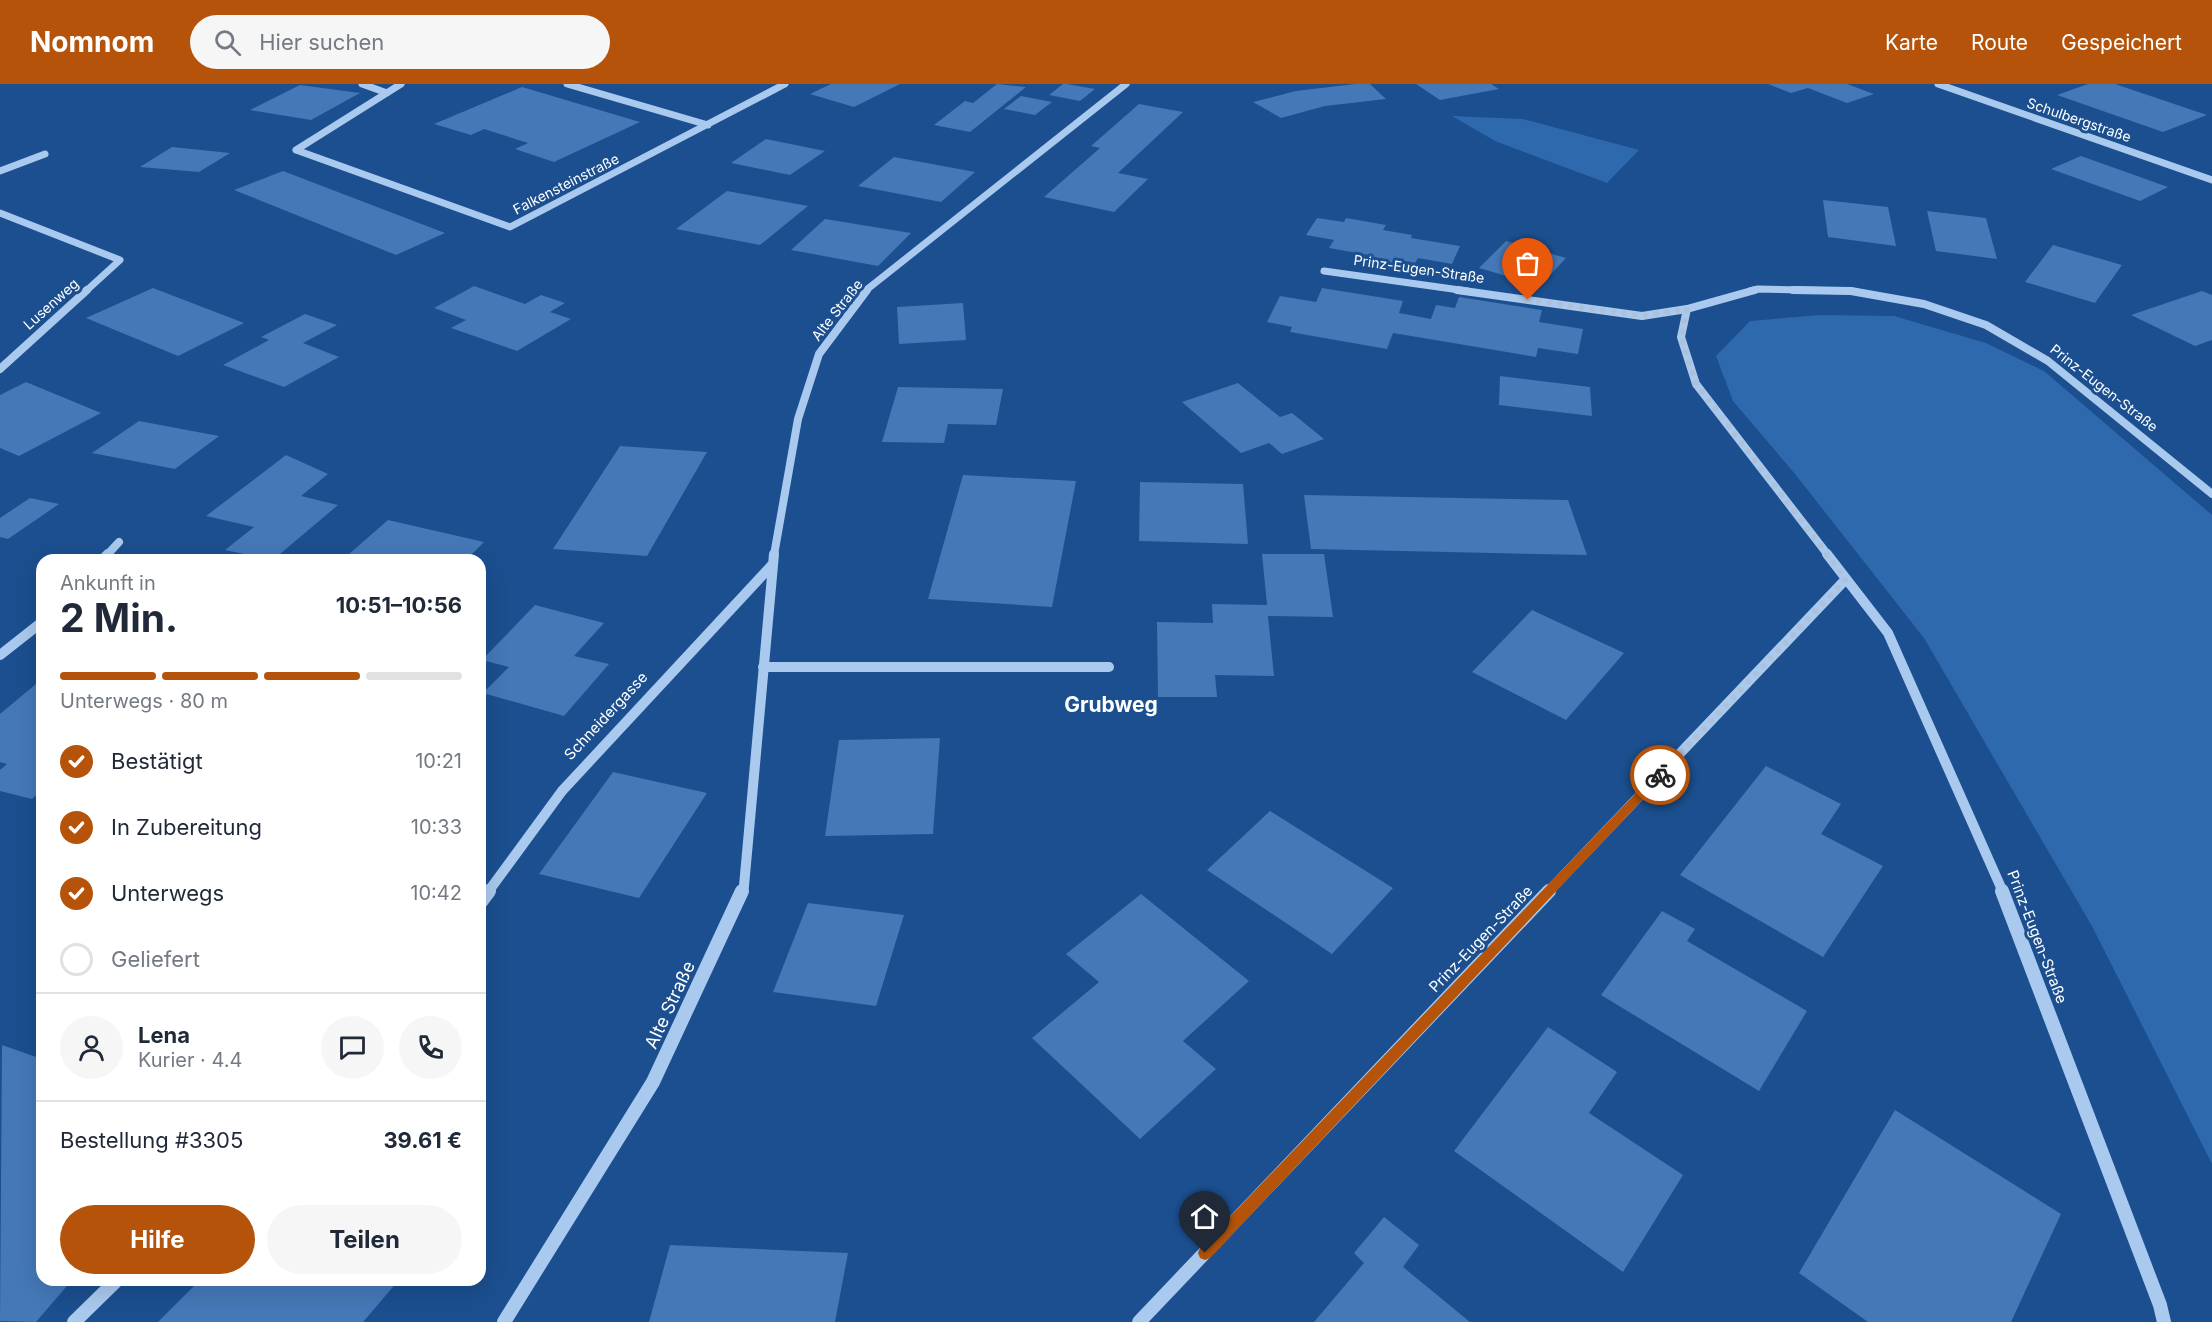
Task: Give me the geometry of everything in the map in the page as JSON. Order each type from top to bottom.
[{"type":"street","points":[[362,84],[387,93],[401,84]]},
{"type":"street","points":[[567,84],[708,125]]},
{"type":"street","name":"Falkensteinstraße","points":[[387,93],[296,150],[510,227],[785,84]]},
{"type":"street","name":"Alte Straße","points":[[504,1322],[653,1082],[744,886],[772,565],[798,419],[819,354],[865,291],[1126,84]]},
{"type":"street","name":"Schulbergstraße","points":[[1938,84],[2212,180]]},
{"type":"street","points":[[0,171],[45,154]]},
{"type":"street","name":"Lusenweg","points":[[0,213],[120,260],[0,369]]},
{"type":"street","name":"Prinz-Eugen-Straße","points":[[1324,271],[1642,316],[1687,309],[1758,289],[1851,291],[1924,304],[1986,325],[2048,361],[2212,494]]},
{"type":"street","name":"Prinz-Eugen-Straße","points":[[1687,309],[1681,337],[1696,384],[1888,633],[1997,877],[2160,1305],[2164,1322]]},
{"type":"street","points":[[108,554],[119,542]]},
{"type":"street","name":"Schneidergasse","points":[[486,895],[562,790],[772,565]]},
{"type":"street","name":"Prinz-Eugen-Straße","points":[[1139,1322],[1846,579]]},
{"type":"street","points":[[0,655],[36,627]]},
{"type":"street","points":[[763,667],[1109,667]]},
{"type":"street","points":[[74,1322],[111,1286]]},
{"type":"shaded area","points":[[1452,116],[1523,119],[1639,150],[1607,183],[1495,141]]},
{"type":"shaded area","points":[[1820,315],[1894,316],[1986,343],[2044,371],[2212,515],[2212,1164],[2093,928],[1924,638],[1795,474],[1733,401],[1716,356],[1750,321]]},
{"type":"building","points":[[831,84],[900,84],[854,107],[810,94]]},
{"type":"building","points":[[997,84],[1026,87],[970,132],[934,125],[965,101],[973,103]]},
{"type":"building","points":[[1063,84],[1095,89],[1080,101],[1049,95]]},
{"type":"building","points":[[1370,84],[1386,99],[1325,106],[1281,118],[1253,102],[1296,91]]},
{"type":"building","points":[[1416,84],[1491,84],[1499,89],[1440,100]]},
{"type":"building","points":[[1768,84],[1847,84],[1874,94],[1847,103],[1808,88],[1791,93]]},
{"type":"building","points":[[2088,84],[2115,84],[2207,115],[2163,132],[2057,95]]},
{"type":"building","points":[[300,85],[360,93],[311,120],[250,110]]},
{"type":"building","points":[[522,87],[640,122],[554,162],[515,149],[528,143],[484,129],[471,135],[434,124]]},
{"type":"building","points":[[1021,96],[1052,102],[1035,115],[1004,109]]},
{"type":"building","points":[[1139,104],[1183,112],[1118,173],[1148,179],[1114,212],[1044,197],[1100,148],[1091,146]]},
{"type":"building","points":[[766,139],[825,151],[790,175],[731,163]]},
{"type":"building","points":[[172,147],[230,153],[199,172],[140,167]]},
{"type":"building","points":[[2081,156],[2168,187],[2140,201],[2051,169]]},
{"type":"building","points":[[894,157],[975,172],[941,202],[858,186]]},
{"type":"building","points":[[283,171],[445,233],[396,255],[234,190]]},
{"type":"building","points":[[727,191],[808,206],[760,245],[676,229]]},
{"type":"building","points":[[1823,200],[1888,207],[1896,246],[1828,237]]},
{"type":"building","points":[[1927,211],[1986,218],[1997,259],[1936,251]]},
{"type":"building","points":[[1317,218],[1344,222],[1346,218],[1386,225],[1383,230],[1412,235],[1411,238],[1460,246],[1452,264],[1418,258],[1415,263],[1400,260],[1397,265],[1366,260],[1369,255],[1329,248],[1334,240],[1306,235]]},
{"type":"building","points":[[825,219],[911,233],[878,266],[791,250]]},
{"type":"building","points":[[1506,241],[1566,258],[1540,286],[1479,268]]},
{"type":"building","points":[[2053,245],[2122,265],[2095,303],[2025,282]]},
{"type":"building","points":[[474,286],[525,304],[541,295],[565,303],[550,312],[571,319],[517,351],[451,328],[466,320],[434,308]]},
{"type":"building","points":[[153,288],[244,323],[178,356],[86,318]]},
{"type":"building","points":[[1322,288],[1403,301],[1399,313],[1431,319],[1436,305],[1455,308],[1459,297],[1542,310],[1539,322],[1583,329],[1578,354],[1538,348],[1536,357],[1393,333],[1387,349],[1290,332],[1292,327],[1267,322],[1280,296],[1316,302]]},
{"type":"building","points":[[2202,291],[2212,295],[2212,340],[2195,346],[2131,315]]},
{"type":"building","points":[[963,303],[966,340],[899,344],[897,307]]},
{"type":"building","points":[[305,314],[337,325],[303,343],[339,357],[284,387],[223,365],[269,340],[261,337]]},
{"type":"building","points":[[1500,376],[1590,387],[1592,416],[1499,405]]},
{"type":"building","points":[[26,382],[101,413],[19,456],[0,448],[0,395]]},
{"type":"building","points":[[1238,383],[1280,417],[1292,413],[1324,439],[1282,454],[1269,443],[1241,453],[1182,402]]},
{"type":"building","points":[[898,387],[1003,389],[996,425],[948,424],[944,443],[882,442]]},
{"type":"building","points":[[139,421],[219,436],[175,469],[92,453]]},
{"type":"building","points":[[620,446],[707,452],[647,556],[553,549]]},
{"type":"building","points":[[286,455],[328,474],[301,496],[338,505],[280,554],[244,554],[225,550],[254,527],[206,516]]},
{"type":"building","points":[[963,475],[1076,481],[1052,607],[928,599]]},
{"type":"building","points":[[1140,482],[1243,484],[1248,544],[1139,541]]},
{"type":"building","points":[[1304,495],[1568,500],[1587,555],[1311,549]]},
{"type":"building","points":[[30,498],[59,504],[8,539],[0,537],[0,518]]},
{"type":"building","points":[[388,520],[484,542],[472,554],[349,554]]},
{"type":"building","points":[[1262,554],[1324,554],[1333,617],[1268,616],[1274,676],[1215,675],[1217,697],[1158,697],[1157,622],[1213,623],[1212,604],[1267,605]]},
{"type":"building","points":[[535,605],[604,623],[574,656],[609,664],[564,716],[486,694],[486,690],[509,667],[486,661],[486,656]]},
{"type":"building","points":[[1532,610],[1624,653],[1566,720],[1472,672]]},
{"type":"building","points":[[36,684],[36,795],[32,799],[0,791],[0,770],[7,764],[0,762],[0,714]]},
{"type":"building","points":[[940,738],[933,834],[825,836],[839,740]]},
{"type":"building","points":[[1766,766],[1841,804],[1821,834],[1883,866],[1823,957],[1680,875]]},
{"type":"building","points":[[613,772],[707,793],[639,898],[539,874]]},
{"type":"building","points":[[1270,811],[1393,888],[1332,954],[1207,870]]},
{"type":"building","points":[[1141,894],[1249,981],[1183,1041],[1216,1069],[1140,1139],[1032,1038],[1099,982],[1066,954]]},
{"type":"building","points":[[808,903],[904,915],[876,1006],[773,992]]},
{"type":"building","points":[[1662,911],[1695,929],[1687,941],[1807,1011],[1759,1091],[1601,995]]},
{"type":"building","points":[[1548,1027],[1617,1072],[1589,1113],[1683,1175],[1623,1272],[1454,1151]]},
{"type":"building","points":[[2,1045],[36,1057],[36,1286],[67,1286],[36,1322],[0,1321]]},
{"type":"building","points":[[1895,1110],[2061,1214],[2011,1322],[1868,1322],[1799,1273]]},
{"type":"building","points":[[1384,1217],[1419,1245],[1403,1267],[1470,1322],[1314,1322],[1364,1263],[1354,1253]]},
{"type":"building","points":[[670,1245],[848,1253],[835,1322],[649,1322]]},
{"type":"building","points":[[194,1286],[394,1286],[363,1322],[158,1322]]},
{"type":"way so far","points":[[1528,300],[1642,316],[1687,309],[1681,337],[1696,384],[1846,579],[1660,775]]},
{"type":"district","name":"Grubweg","points":[[1111,705]]},
{"type":"route","points":[[1205,1253],[1660,775]]}]
